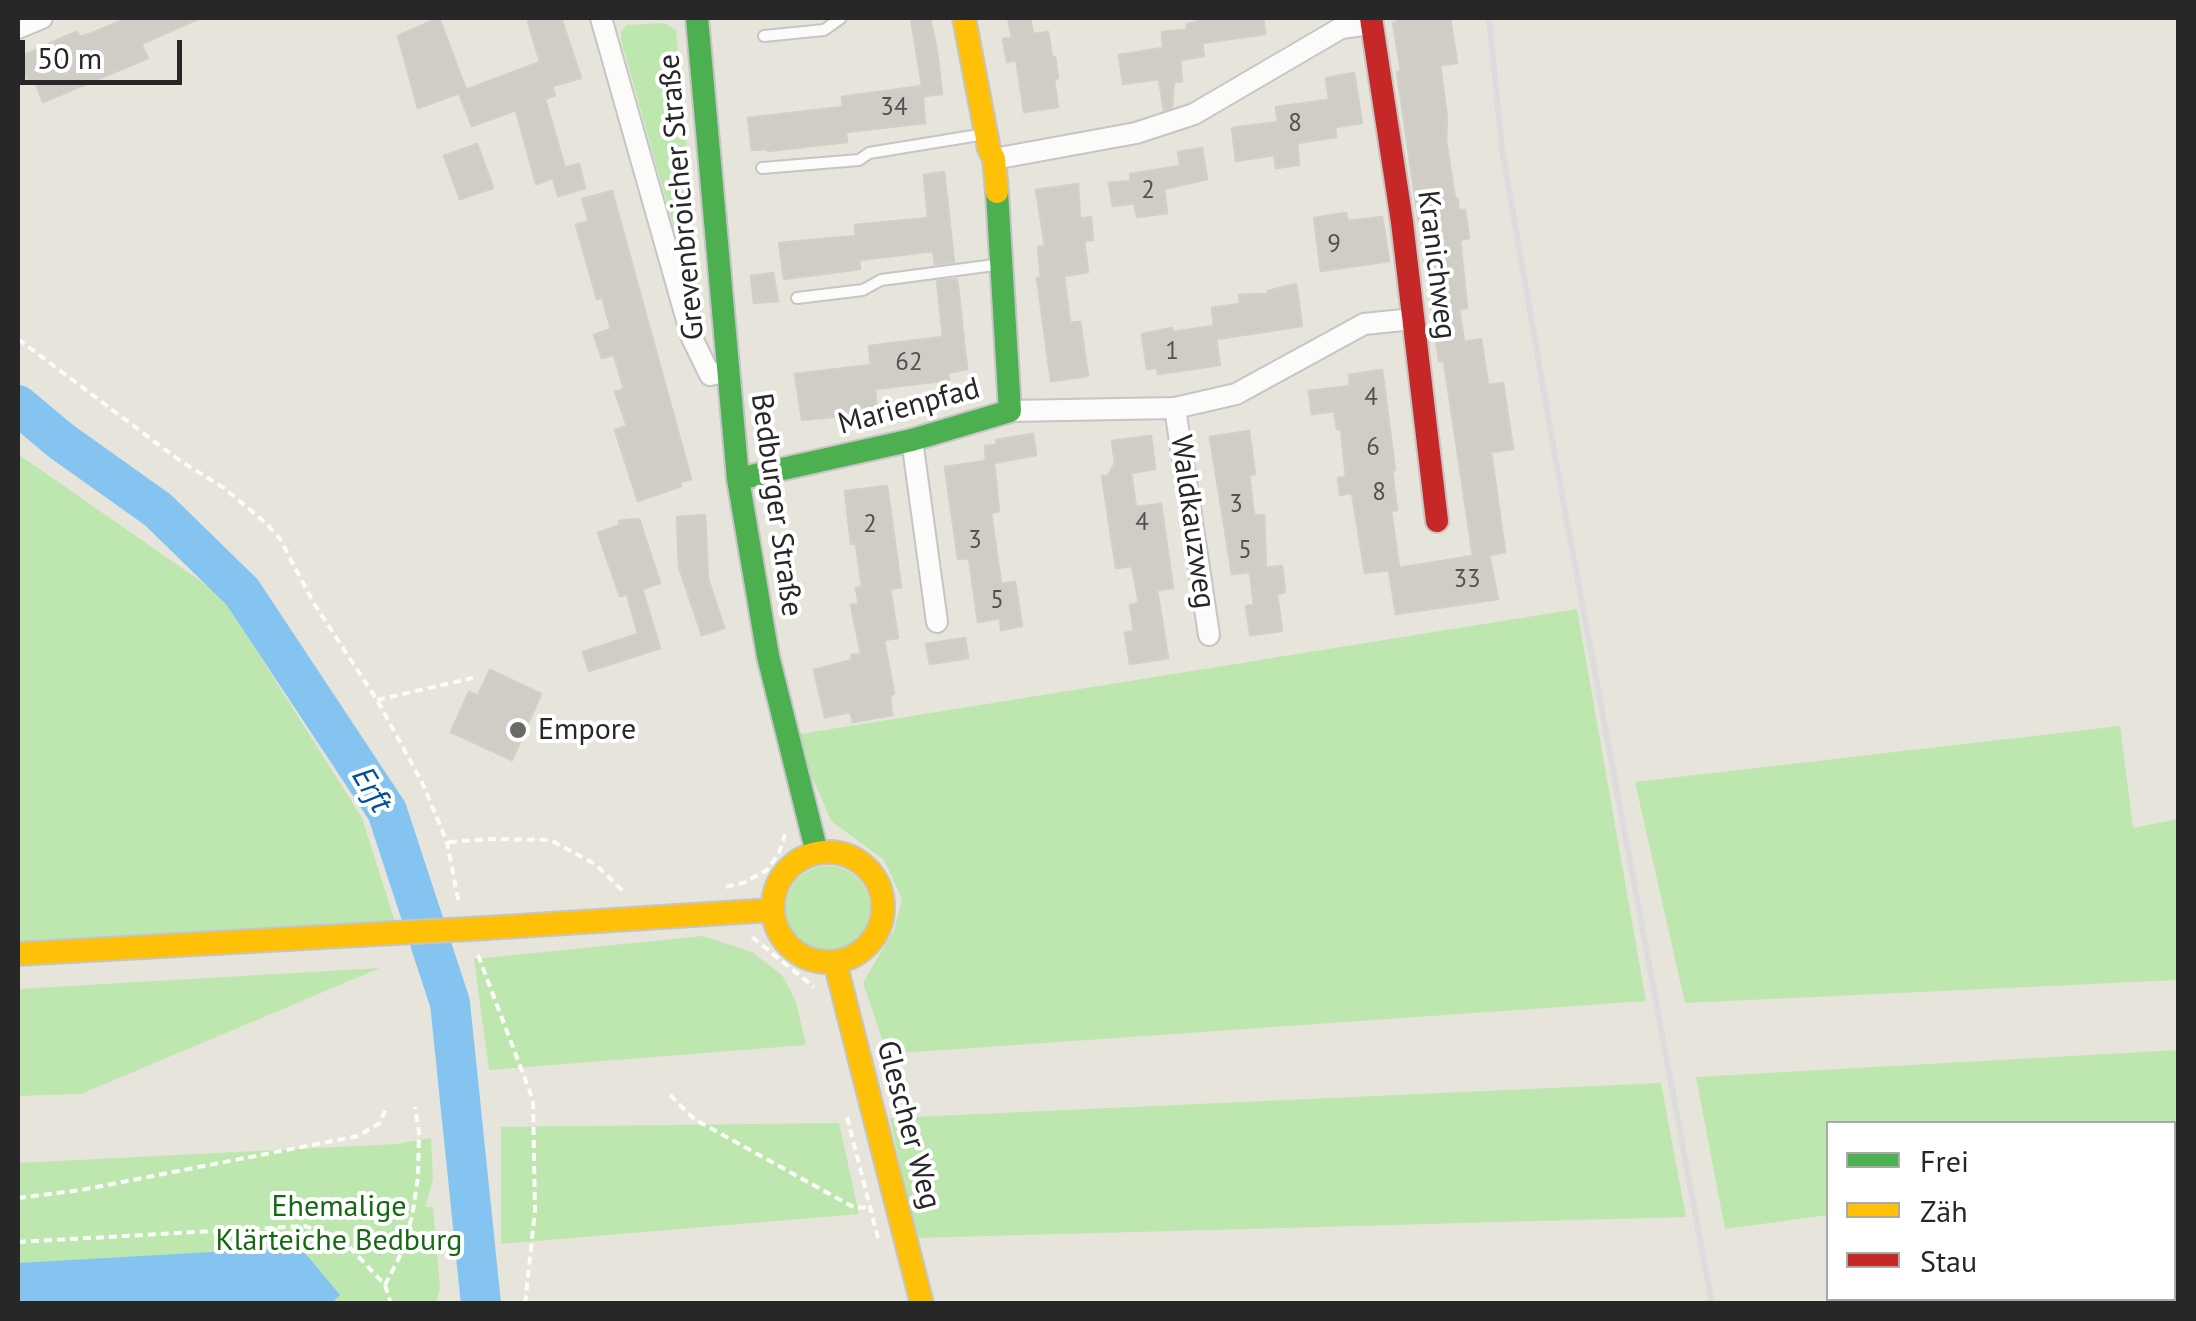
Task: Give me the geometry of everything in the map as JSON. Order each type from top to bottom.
[{"type":"main road","name":"Grevenbroicher Straße","points":[[697,18],[727,371]]},
{"type":"main road","name":"Marienpfad","points":[[738,479],[912,440],[1010,411],[1004,264],[994,159],[964,18]]},
{"type":"main road","name":"Kranichweg","points":[[1371,21],[1437,521]]},
{"type":"main road","name":"Bedburger Straße","points":[[727,371],[738,479],[768,656],[817,853]]},
{"type":"main road","points":[[18,954],[760,910],[782,876],[802,858],[817,853],[849,856],[864,865],[876,880],[884,911],[876,936],[852,958],[835,962],[814,961],[797,954],[760,910]]},
{"type":"main road","name":"Glescher Weg","points":[[835,962],[888,1158],[922,1304]]},
{"type":"street","points":[[18,28],[42,18]]},
{"type":"street","name":"Bedburger Straße","points":[[601,18],[692,338],[710,375],[727,371]]},
{"type":"street","points":[[994,159],[1136,133],[1194,114],[1340,28],[1371,21]]},
{"type":"street","points":[[1010,411],[1175,408],[1236,394],[1364,324],[1412,318]]},
{"type":"street","name":"Waldkauzweg","points":[[1175,408],[1209,635]]},
{"type":"street","points":[[912,440],[937,622]]},
{"type":"lane","points":[[764,36],[824,30],[841,18]]},
{"type":"lane","points":[[762,168],[859,160],[870,153],[986,134]]},
{"type":"lane","points":[[797,298],[863,290],[881,280],[1004,264]]},
{"type":"path","points":[[18,340],[179,460],[224,488],[267,524],[280,539],[313,602],[377,700],[422,782],[448,842],[533,1100],[535,1211],[525,1304]]},
{"type":"path","points":[[377,700],[473,678]]},
{"type":"path","points":[[448,842],[550,840],[596,864],[628,898]]},
{"type":"path","points":[[743,883],[760,910],[753,940],[805,978],[820,996]]},
{"type":"path","points":[[670,1096],[694,1119],[855,1208],[868,1207],[858,1166]]},
{"type":"path","points":[[385,1285],[412,1217],[418,1177],[415,1107]]},
{"type":"path","points":[[18,1198],[82,1190],[358,1136],[380,1123],[386,1108]]},
{"type":"path","points":[[18,1242],[304,1226],[340,1238],[385,1285],[391,1304]]},
{"type":"green space","points":[[664,23],[676,30],[705,339],[621,40],[627,25]]},
{"type":"green space","points":[[18,454],[222,596],[362,818],[395,922],[18,943]]},
{"type":"green space","points":[[1577,609],[1646,1001],[887,1054],[863,983],[894,930],[902,899],[884,860],[831,821],[794,735]]},
{"type":"green space","points":[[2120,726],[2133,828],[2178,819],[2178,980],[1685,1003],[1635,782]]},
{"type":"green space","points":[[820,866],[836,866],[852,873],[863,884],[870,908],[867,924],[858,938],[836,950],[820,950],[804,943],[793,932],[786,916],[786,900],[793,884],[804,873]]},
{"type":"green space","points":[[703,936],[752,952],[782,975],[796,1002],[806,1045],[489,1070],[474,959]]},
{"type":"green space","points":[[380,968],[81,1094],[18,1096],[18,989]]},
{"type":"green space","points":[[2178,1050],[2178,1187],[2176,1121],[1826,1121],[1826,1215],[1725,1229],[1696,1077]]},
{"type":"green space","points":[[1661,1083],[1686,1217],[916,1238],[890,1118]]},
{"type":"green space","points":[[839,1123],[859,1214],[501,1244],[501,1127]]},
{"type":"green space","name":"Ehemalige Klärteiche Bedburg","points":[[431,1138],[433,1180],[425,1207],[433,1207],[440,1288],[436,1303],[18,1304],[18,1163],[396,1144]]},
{"type":"water","points":[[300,1247],[340,1295],[332,1303],[18,1303],[18,1263]]},
{"type":"building","points":[[128,18],[200,18],[141,44],[148,58],[43,102],[35,81],[30,83],[27,77],[18,81],[18,58],[77,32],[80,37]]},
{"type":"building","points":[[439,18],[466,90],[540,62],[527,18],[561,18],[581,78],[552,86],[555,95],[545,99],[565,168],[579,164],[585,188],[558,196],[553,178],[536,184],[516,110],[472,126],[459,93],[418,108],[398,36]]},
{"type":"building","points":[[911,18],[930,18],[937,51],[942,94],[923,96],[922,88],[925,123],[846,132],[847,142],[752,150],[748,118],[843,107],[842,97],[922,86]]},
{"type":"building","points":[[1008,18],[1030,18],[1033,34],[1048,32],[1058,78],[1054,79],[1058,107],[1024,112],[1016,60],[1007,62],[1003,39],[1012,38]]},
{"type":"building","points":[[1197,18],[1263,18],[1265,34],[1202,43],[1204,56],[1180,60],[1182,81],[1174,82],[1172,107],[1164,110],[1159,79],[1123,84],[1119,55],[1163,48],[1162,32],[1187,30],[1187,24],[1198,22]]},
{"type":"building","points":[[1397,18],[1450,18],[1457,63],[1440,65],[1446,140],[1455,199],[1458,210],[1465,210],[1469,238],[1460,240],[1467,308],[1459,309],[1464,342],[1481,339],[1488,385],[1503,383],[1513,449],[1491,452],[1505,552],[1489,555],[1498,599],[1396,614],[1389,570],[1365,573],[1352,493],[1340,495],[1338,478],[1346,477],[1341,429],[1337,429],[1334,411],[1312,414],[1309,391],[1350,386],[1349,375],[1382,370],[1395,470],[1397,510],[1391,511],[1399,568],[1473,556],[1444,361],[1439,361],[1397,72],[1401,71],[1393,23]]},
{"type":"building","points":[[1354,73],[1362,123],[1335,127],[1336,137],[1297,143],[1299,165],[1276,168],[1274,155],[1236,161],[1232,128],[1278,122],[1276,107],[1329,100],[1326,78]]},
{"type":"building","points":[[477,144],[493,188],[460,199],[444,156]]},
{"type":"building","points":[[1202,148],[1207,179],[1164,189],[1167,213],[1137,217],[1134,203],[1113,206],[1109,183],[1131,181],[1130,174],[1180,166],[1178,152]]},
{"type":"building","points":[[944,172],[954,262],[935,264],[933,251],[859,260],[860,269],[784,279],[779,243],[856,236],[855,225],[928,218],[924,175]]},
{"type":"building","points":[[1078,184],[1080,219],[1091,217],[1093,240],[1084,241],[1088,272],[1064,276],[1070,323],[1080,322],[1088,376],[1051,381],[1037,278],[1041,278],[1038,247],[1045,246],[1036,190]]},
{"type":"building","points":[[612,191],[691,479],[638,501],[615,430],[627,426],[615,392],[624,389],[614,355],[602,358],[594,335],[611,329],[602,297],[597,299],[576,225],[589,221],[582,199]]},
{"type":"building","points":[[1346,213],[1348,221],[1382,217],[1389,261],[1321,271],[1314,218]]},
{"type":"building","points":[[773,273],[778,301],[754,303],[751,276]]},
{"type":"building","points":[[957,279],[967,369],[948,373],[949,380],[875,389],[877,412],[802,420],[795,374],[871,365],[869,346],[943,337],[937,281]]},
{"type":"building","points":[[1296,284],[1302,326],[1216,339],[1220,365],[1158,374],[1157,368],[1147,369],[1142,334],[1214,326],[1212,308],[1240,304],[1239,295],[1268,294]]},
{"type":"building","points":[[1249,431],[1255,474],[1249,475],[1254,516],[1264,515],[1266,568],[1282,566],[1285,592],[1277,594],[1282,631],[1250,635],[1246,606],[1254,605],[1250,572],[1232,574],[1210,437]]},
{"type":"building","points":[[1033,434],[1036,455],[994,463],[999,511],[991,513],[1001,584],[1015,582],[1022,626],[1001,630],[1000,618],[978,622],[969,558],[958,559],[945,467],[986,461],[985,446],[997,445],[996,440]]},
{"type":"building","points":[[1151,436],[1155,469],[1131,473],[1136,507],[1161,504],[1173,588],[1157,590],[1168,658],[1130,664],[1125,633],[1134,631],[1130,605],[1139,603],[1132,566],[1116,568],[1102,476],[1108,476],[1115,463],[1112,441]]},
{"type":"building","points":[[887,486],[901,587],[890,589],[898,638],[884,640],[894,694],[890,695],[892,715],[853,722],[850,712],[825,717],[814,670],[861,654],[851,605],[859,604],[856,588],[862,587],[856,544],[851,544],[845,491]]},
{"type":"building","points":[[705,515],[708,579],[724,628],[702,635],[679,567],[677,517]]},
{"type":"building","points":[[639,519],[660,583],[642,589],[660,648],[589,671],[583,652],[638,634],[627,594],[620,596],[598,533],[620,525],[619,521]]},
{"type":"building","points":[[965,638],[968,658],[930,664],[926,644]]},
{"type":"building","points":[[490,670],[541,694],[512,760],[451,732],[469,692],[478,696]]},
{"type":"waterway","name":"Erft","points":[[18,405],[158,510],[242,592],[387,811],[450,1003],[481,1304]]},
{"type":"railway","points":[[1489,18],[1502,149],[1556,462],[1712,1304]]},
{"type":"traffic: fast","points":[[697,18],[738,479],[768,656],[817,853]]},
{"type":"traffic: fast","points":[[738,479],[912,440],[1010,411],[997,192]]},
{"type":"traffic: slow","points":[[964,18],[994,159],[997,192]]},
{"type":"traffic: slow","points":[[828,852],[849,856],[867,868],[879,886],[883,907],[879,928],[867,946],[849,958],[828,962],[807,958],[789,946],[777,928],[773,907],[777,886],[789,868],[807,856],[828,852]]},
{"type":"traffic: slow","points":[[487,928],[772,910]]},
{"type":"traffic: slow","points":[[359,935],[487,928]]},
{"type":"traffic: slow","points":[[18,954],[359,935]]},
{"type":"traffic: slow","points":[[835,962],[922,1304]]},
{"type":"traffic: jam","points":[[1371,18],[1402,222],[1437,521]]},
{"type":"place","name":"Empore","points":[[518,730]]}]
